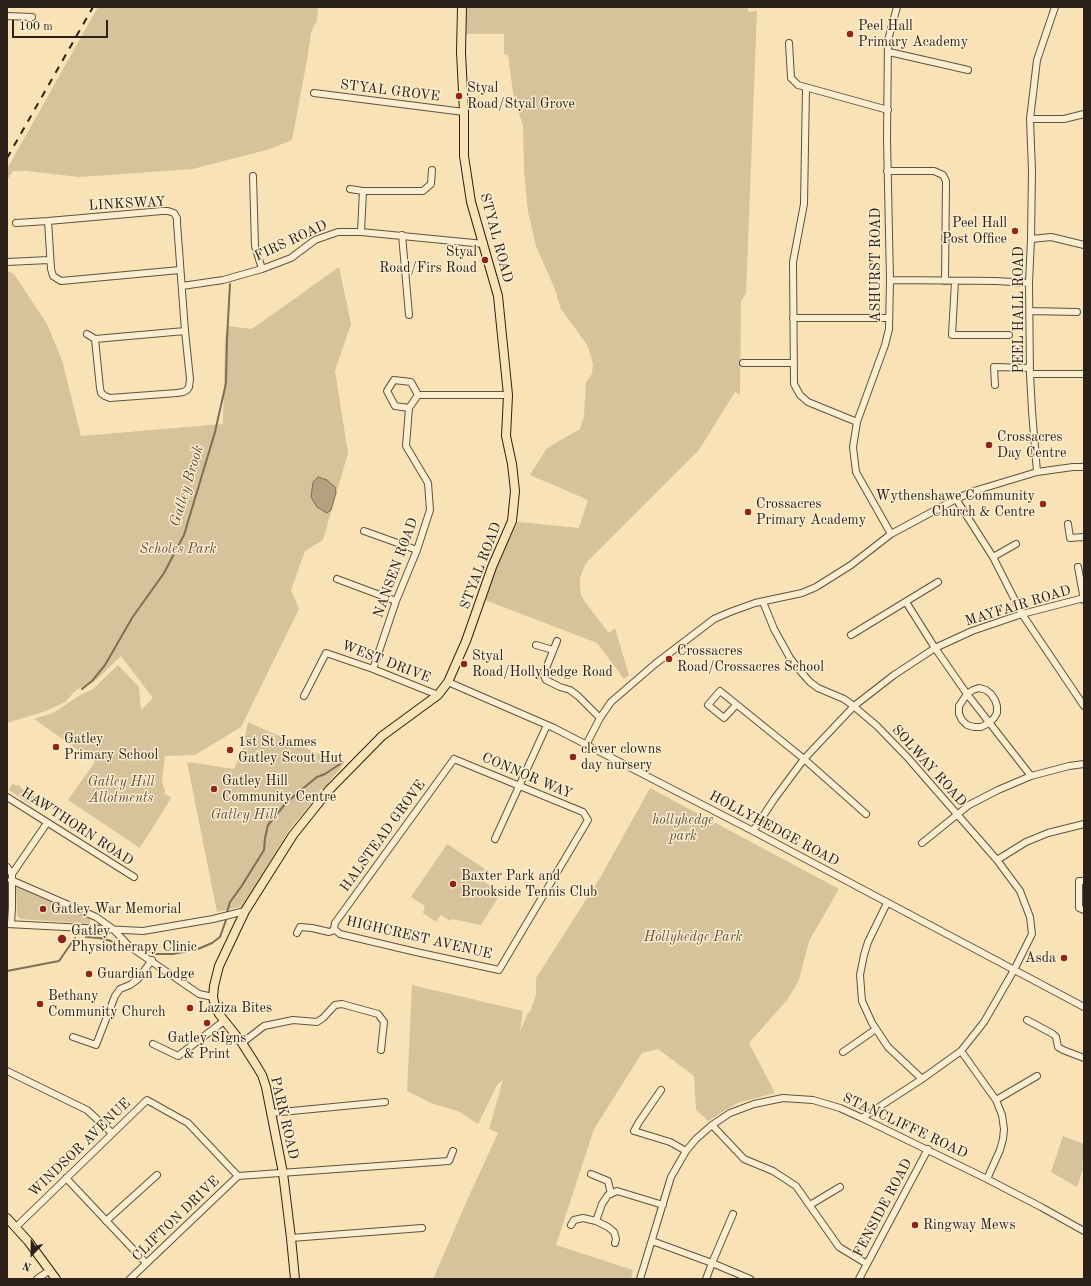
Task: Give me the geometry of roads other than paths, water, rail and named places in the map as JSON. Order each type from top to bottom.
[{"type":"main road","name":"STYAL ROAD","points":[[245,911],[293,835],[329,790],[382,736],[438,695],[448,682],[466,642],[492,567],[512,521],[515,491],[512,464],[506,436],[508,395],[498,296],[471,202],[464,156],[464,112],[461,52],[462,7]]},
{"type":"main road","points":[[213,997],[219,966],[245,911]]},
{"type":"main road","name":"PARK ROAD","points":[[213,997],[215,1006],[224,1021],[242,1043],[262,1075],[266,1087],[283,1173],[292,1238],[295,1279]]},
{"type":"main road","points":[[7,1218],[16,1227],[56,1279]]},
{"type":"street","name":"ASHURST ROAD","points":[[891,534],[856,472],[853,447],[857,422],[885,345],[889,329],[890,280],[887,171],[888,40],[897,7]]},
{"type":"street","name":"PEEL HALL ROAD","points":[[1037,472],[1030,371],[1029,284],[1032,171],[1030,119],[1037,60],[1055,7]]},
{"type":"street","points":[[7,16],[32,17]]},
{"type":"street","points":[[789,43],[791,78],[798,86],[888,110]]},
{"type":"street","points":[[889,52],[968,70]]},
{"type":"street","points":[[806,88],[804,204],[793,262],[794,384],[800,395],[808,402],[857,422]]},
{"type":"street","name":"STYAL GROVE","points":[[314,93],[464,112]]},
{"type":"street","points":[[1030,119],[1064,119],[1084,114]]},
{"type":"street","points":[[350,189],[362,191],[423,191],[433,187],[432,170]]},
{"type":"street","points":[[887,171],[934,171],[942,175],[946,181],[945,281]]},
{"type":"street","points":[[253,176],[255,246],[262,269]]},
{"type":"street","points":[[361,232],[362,191]]},
{"type":"street","name":"LINKSWAY","points":[[16,223],[168,211],[174,213],[177,218],[190,380],[189,387],[187,390],[177,394],[110,398],[105,396],[101,392],[100,388],[95,339]]},
{"type":"street","points":[[48,221],[50,260],[53,276],[61,280],[180,270]]},
{"type":"street","name":"FIRS ROAD","points":[[182,286],[223,280],[262,269],[291,258],[315,240],[338,232],[402,235],[484,244]]},
{"type":"street","points":[[402,235],[409,315]]},
{"type":"street","points":[[1031,239],[1051,238],[1084,245]]},
{"type":"street","points":[[7,262],[50,260]]},
{"type":"street","points":[[890,280],[996,281],[1029,284]]},
{"type":"street","points":[[955,281],[952,335],[1009,335]]},
{"type":"street","points":[[1030,311],[1078,312]]},
{"type":"street","points":[[793,318],[889,318]]},
{"type":"street","points":[[87,334],[95,339],[186,331]]},
{"type":"street","points":[[743,363],[793,363]]},
{"type":"street","points":[[995,385],[994,367],[1084,374]]},
{"type":"street","points":[[394,380],[411,382],[418,395],[409,408],[395,406],[388,391],[394,380]]},
{"type":"street","points":[[418,395],[508,395]]},
{"type":"street","name":"NANSEN ROAD","points":[[373,669],[396,602],[417,550],[430,510],[428,483],[406,446],[409,408]]},
{"type":"street","points":[[586,745],[600,718],[611,702],[714,619],[755,603],[802,593],[816,587],[851,565],[891,534],[956,499],[984,487],[1037,472],[1084,467]]},
{"type":"street","points":[[956,499],[993,557],[1022,614],[1084,706]]},
{"type":"street","points":[[1068,524],[1070,538],[1084,537]]},
{"type":"street","points":[[364,531],[417,550]]},
{"type":"street","points":[[993,557],[1016,544]]},
{"type":"street","points":[[1078,567],[1084,599]]},
{"type":"street","points":[[337,579],[396,602]]},
{"type":"street","points":[[851,635],[938,582]]},
{"type":"street","name":"MAYFAIR ROAD","points":[[753,831],[775,798],[804,760],[854,706],[894,675],[935,648],[972,631],[1022,614],[1084,599]]},
{"type":"street","name":"SOLWAY ROAD","points":[[763,602],[774,629],[790,658],[801,672],[818,688],[844,699],[854,706],[877,726],[903,753],[997,860],[1020,891],[1030,917],[1032,934],[1014,970],[984,1022],[961,1051],[922,1079],[862,1118]]},
{"type":"street","points":[[906,602],[935,648],[967,694],[1031,776]]},
{"type":"street","points":[[557,640],[545,672],[544,676],[546,680],[570,690],[600,718]]},
{"type":"street","points":[[536,645],[553,650]]},
{"type":"street","name":"WEST DRIVE","points":[[304,696],[326,653],[373,669],[438,695]]},
{"type":"street","name":"HOLLYHEDGE ROAD","points":[[448,682],[547,725],[753,831],[1084,1007]]},
{"type":"street","points":[[979,688],[986,690],[995,700],[997,713],[989,723],[981,727],[967,725],[959,714],[959,706],[967,694],[973,690],[979,688]]},
{"type":"street","points":[[736,705],[724,718],[708,704],[720,690],[866,814]]},
{"type":"street","points":[[495,839],[547,725]]},
{"type":"street","name":"CONNOR WAY","points":[[454,759],[583,812],[588,820],[499,970]]},
{"type":"street","name":"HALSTEAD GROVE","points":[[335,930],[335,923],[454,759]]},
{"type":"street","points":[[922,843],[969,806],[998,790],[1031,776],[1069,766],[1084,764]]},
{"type":"street","name":"HAWTHORN ROAD","points":[[7,797],[134,877]]},
{"type":"street","points":[[47,822],[12,874],[12,908],[9,924],[143,931],[245,911]]},
{"type":"street","points":[[997,860],[1026,842],[1043,835],[1084,824]]},
{"type":"street","points":[[7,867],[12,874]]},
{"type":"street","points":[[11,880],[96,917],[114,929],[129,946],[152,960],[199,994],[213,997]]},
{"type":"street","points":[[1084,881],[1078,881],[1079,908],[1084,910]]},
{"type":"street","points":[[887,903],[868,942],[860,975],[862,1001],[872,1023],[888,1046],[922,1079]]},
{"type":"street","name":"HIGHCREST AVENUE","points":[[297,933],[300,927],[329,932],[335,930],[340,934],[499,970]]},
{"type":"street","points":[[73,1037],[96,1045],[115,996],[120,989],[130,985],[138,978],[152,960]]},
{"type":"street","points":[[242,1043],[264,1026],[293,1020],[317,1022],[323,1018],[335,1005],[342,1004],[378,1014],[384,1022],[381,1050]]},
{"type":"street","points":[[1027,1020],[1056,1036],[1058,1047],[1084,1058]]},
{"type":"street","points":[[153,1044],[178,1056],[224,1021]]},
{"type":"street","points":[[843,1052],[876,1029]]},
{"type":"street","points":[[961,1051],[996,1100],[1002,1115],[1004,1129],[1003,1139],[1000,1150],[987,1179]]},
{"type":"street","points":[[7,1071],[87,1110],[112,1133]]},
{"type":"street","points":[[996,1100],[1037,1076]]},
{"type":"street","points":[[634,1131],[661,1090]]},
{"type":"street","name":"STANCLIFFE ROAD","points":[[640,1279],[671,1177],[686,1151],[696,1138],[730,1113],[754,1104],[783,1098],[813,1100],[840,1108],[928,1149],[1084,1231]]},
{"type":"street","name":"WINDSOR AVENUE","points":[[16,1227],[147,1100],[188,1123],[238,1176]]},
{"type":"street","points":[[270,1113],[385,1102]]},
{"type":"street","points":[[712,1125],[744,1159],[774,1171],[796,1186],[839,1247],[867,1264]]},
{"type":"street","points":[[627,1129],[670,1142],[686,1151]]},
{"type":"street","name":"FENSIDE ROAD","points":[[859,1279],[928,1149]]},
{"type":"street","points":[[238,1176],[449,1161],[454,1151]]},
{"type":"street","points":[[591,1174],[608,1181],[611,1194]]},
{"type":"street","points":[[106,1221],[157,1175]]},
{"type":"street","name":"CLIFTON DRIVE","points":[[130,1279],[238,1176]]},
{"type":"street","points":[[66,1178],[146,1263]]},
{"type":"street","points":[[810,1205],[840,1187]]},
{"type":"street","points":[[596,1220],[602,1204],[608,1195],[617,1191],[663,1205]]},
{"type":"street","points":[[706,1279],[733,1214]]},
{"type":"street","points":[[571,1225],[574,1220],[583,1218],[596,1220],[614,1232],[616,1239],[615,1243]]},
{"type":"street","points":[[292,1238],[422,1228]]},
{"type":"street","points":[[652,1241],[750,1279]]},
{"type":"street","points":[[37,1279],[50,1270]]},
{"type":"waterway","name":"Gatley Brook","points":[[82,689],[92,681],[105,665],[132,618],[164,573],[184,535],[215,432],[226,383],[230,284]]},
{"type":"waterway","name":"Gatley Brook","points":[[227,912],[230,902],[264,850],[268,825],[286,803],[301,790],[317,777],[325,774],[343,762]]},
{"type":"waterway","name":"Gatley Brook","points":[[138,945],[155,954],[173,954],[198,949],[212,943],[220,937],[226,920]]},
{"type":"waterway","name":"Gatley Brook","points":[[86,937],[100,938],[111,941],[121,947]]},
{"type":"waterway","name":"Gatley Brook","points":[[7,971],[59,961],[75,938]]},
{"type":"railway","points":[[7,158],[93,7]]},
{"type":"place","name":"Peel Hall Primary Academy","points":[[850,34]]},
{"type":"place","name":"Styal Road/Styal Grove","points":[[459,96]]},
{"type":"place","name":"Peel Hall Post Office","points":[[1015,231]]},
{"type":"place","name":"Styal Road/Firs Road","points":[[485,260]]},
{"type":"place","name":"Crossacres Day Centre","points":[[989,445]]},
{"type":"place","name":"Wythenshawe Community Church & Centre","points":[[1043,504]]},
{"type":"place","name":"Crossacres Primary Academy","points":[[748,512]]},
{"type":"place","name":"Crossacres Road/Crossacres School","points":[[669,659]]},
{"type":"place","name":"Styal Road/Hollyhedge Road","points":[[464,664]]},
{"type":"place","name":"Gatley Primary School","points":[[56,747]]},
{"type":"place","name":"1st St James Gatley Scout Hut","points":[[230,750]]},
{"type":"place","name":"clever clowns day nursery","points":[[573,757]]},
{"type":"place","name":"Gatley Hill Community Centre","points":[[214,789]]},
{"type":"place","name":"Baxter Park and Brookside Tennis Club","points":[[453,884]]},
{"type":"place","name":"Gatley War Memorial","points":[[43,909]]},
{"type":"place","name":"Gatley Physiotherapy Clinic","points":[[62,939]]},
{"type":"place","name":"Asda","points":[[1064,958]]},
{"type":"place","name":"Guardian Lodge","points":[[89,974]]},
{"type":"place","name":"Bethany Community Church","points":[[40,1004]]},
{"type":"place","name":"Laziza Bites","points":[[190,1008]]},
{"type":"place","name":"Gatley SIgns & Print","points":[[207,1023]]},
{"type":"place","name":"Ringway Mews","points":[[915,1225]]},
{"type":"park label","name":"Scholes Park","points":[[178,549]]},
{"type":"park label","name":"Gatley Hill Allotments","points":[[121,790]]},
{"type":"park label","name":"Gatley Hill","points":[[244,815]]},
{"type":"park label","name":"hollyhedge park","points":[[683,828]]},
{"type":"park label","name":"Hollyhedge Park","points":[[693,937]]}]
